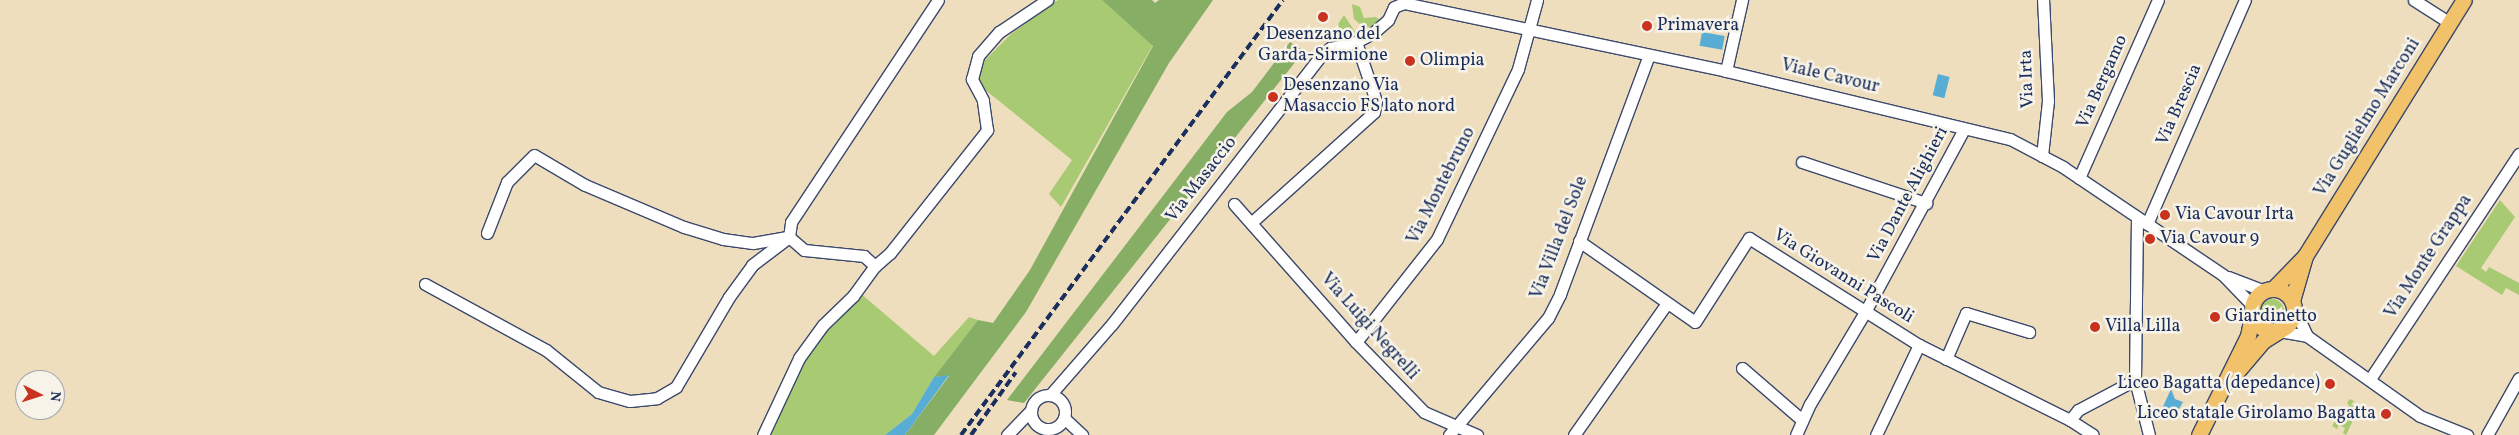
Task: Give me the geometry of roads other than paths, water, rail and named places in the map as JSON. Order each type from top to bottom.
[{"type":"main road","name":"Via Guglielmo Marconi","points":[[2293,304],[2306,256],[2464,0]]},
{"type":"main road","name":"Via Guglielmo Marconi","points":[[2268,290],[2306,256]]},
{"type":"main road","points":[[2198,433],[2248,336],[2252,310],[2268,290],[2284,292],[2293,304],[2290,322],[2280,331],[2263,341],[2220,393]]},
{"type":"main road","points":[[2252,310],[2262,329],[2280,331]]},
{"type":"street","points":[[425,284],[546,350],[598,392],[630,401],[657,398],[676,387],[729,297],[752,265],[789,237],[791,222],[938,0]]},
{"type":"street","points":[[763,435],[800,358],[823,325],[853,296],[874,266],[890,253],[987,130],[983,100],[972,79],[978,56],[999,32],[1047,0]]},
{"type":"street","name":"Via Montebruno","points":[[1356,342],[1437,239],[1497,117],[1530,28],[1537,0]]},
{"type":"street","points":[[1726,71],[1742,0]]},
{"type":"street","name":"Via Irta","points":[[2042,156],[2048,101],[2043,0]]},
{"type":"street","name":"Via Bergamo","points":[[2079,178],[2158,0]]},
{"type":"street","name":"Via Brescia","points":[[2147,224],[2245,0]]},
{"type":"street","points":[[2414,0],[2450,22]]},
{"type":"street","name":"Viale Cavour","points":[[1397,4],[1408,3],[1530,28],[1726,71],[1964,129],[2010,138],[2079,178],[2223,275],[2268,290]]},
{"type":"street","name":"Via Masaccio","points":[[1050,395],[1112,324],[1310,69],[1330,48],[1356,42],[1388,20],[1397,4]]},
{"type":"street","points":[[1252,222],[1374,112],[1376,101],[1356,42]]},
{"type":"street","name":"Via Villa del Sole","points":[[1449,435],[1548,318],[1560,294],[1649,55]]},
{"type":"street","name":"Via Dante Alighieri","points":[[1796,435],[1802,420],[1926,203],[1964,129]]},
{"type":"street","points":[[487,233],[506,182],[534,155],[585,185],[684,227],[753,243],[789,237]]},
{"type":"street","name":"Via Monte Grappa","points":[[2370,379],[2516,160]]},
{"type":"street","points":[[1802,162],[1926,203]]},
{"type":"street","name":"Via Luigi Negrelli","points":[[1234,204],[1252,222],[1356,342],[1424,412],[1476,435]]},
{"type":"street","points":[[2136,217],[2135,380],[2149,435]]},
{"type":"street","points":[[789,237],[804,250],[864,256],[874,266]]},
{"type":"street","name":"Via Giovanni Pascoli","points":[[1579,241],[1695,322],[1749,238],[1920,346],[2070,420],[2088,433]]},
{"type":"street","name":"Viale Cavour","points":[[2223,275],[2252,310]]},
{"type":"street","points":[[1574,435],[1667,303]]},
{"type":"street","points":[[2293,304],[2307,336]]},
{"type":"street","points":[[1946,359],[1966,313],[2029,332]]},
{"type":"street","points":[[2280,331],[2307,336],[2420,416],[2467,435]]},
{"type":"street","points":[[1876,435],[1920,346]]},
{"type":"street","points":[[1742,368],[1802,420]]},
{"type":"street","points":[[2487,435],[2519,378]]},
{"type":"street","points":[[2070,420],[2078,410],[2135,380]]},
{"type":"street","points":[[1007,435],[1031,410],[1040,397],[1050,395],[1063,403],[1064,418],[1082,435]]},
{"type":"street","points":[[1031,410],[1036,425],[1051,432],[1064,418]]},
{"type":"water","points":[[1702,32],[1725,36],[1722,50],[1700,46]]},
{"type":"water","points":[[1938,74],[1950,77],[1944,98],[1933,95]]},
{"type":"water","points":[[949,375],[905,435],[885,435],[912,414],[934,377]]},
{"type":"water","points":[[2171,389],[2175,399],[2183,402],[2174,418],[2161,411]]},
{"type":"railway","points":[[961,435],[1283,0]]},
{"type":"railway","points":[[971,435],[1016,372]]},
{"type":"place","name":"Desenzano del Garda-Sirmione","points":[[1323,17]]},
{"type":"place","name":"Primavera","points":[[1647,26]]},
{"type":"place","name":"Olimpia","points":[[1410,61]]},
{"type":"place","name":"Desenzano Via Masaccio FS lato nord","points":[[1273,97]]},
{"type":"place","name":"Via Cavour Irta","points":[[2165,215]]},
{"type":"place","name":"Via Cavour 9","points":[[2150,239]]},
{"type":"place","name":"Giardinetto","points":[[2215,317]]},
{"type":"place","name":"Villa Lilla","points":[[2095,327]]},
{"type":"place","name":"Liceo Bagatta (depedance)","points":[[2330,384]]},
{"type":"place","name":"Liceo statale Girolamo Bagatta","points":[[2386,414]]}]
